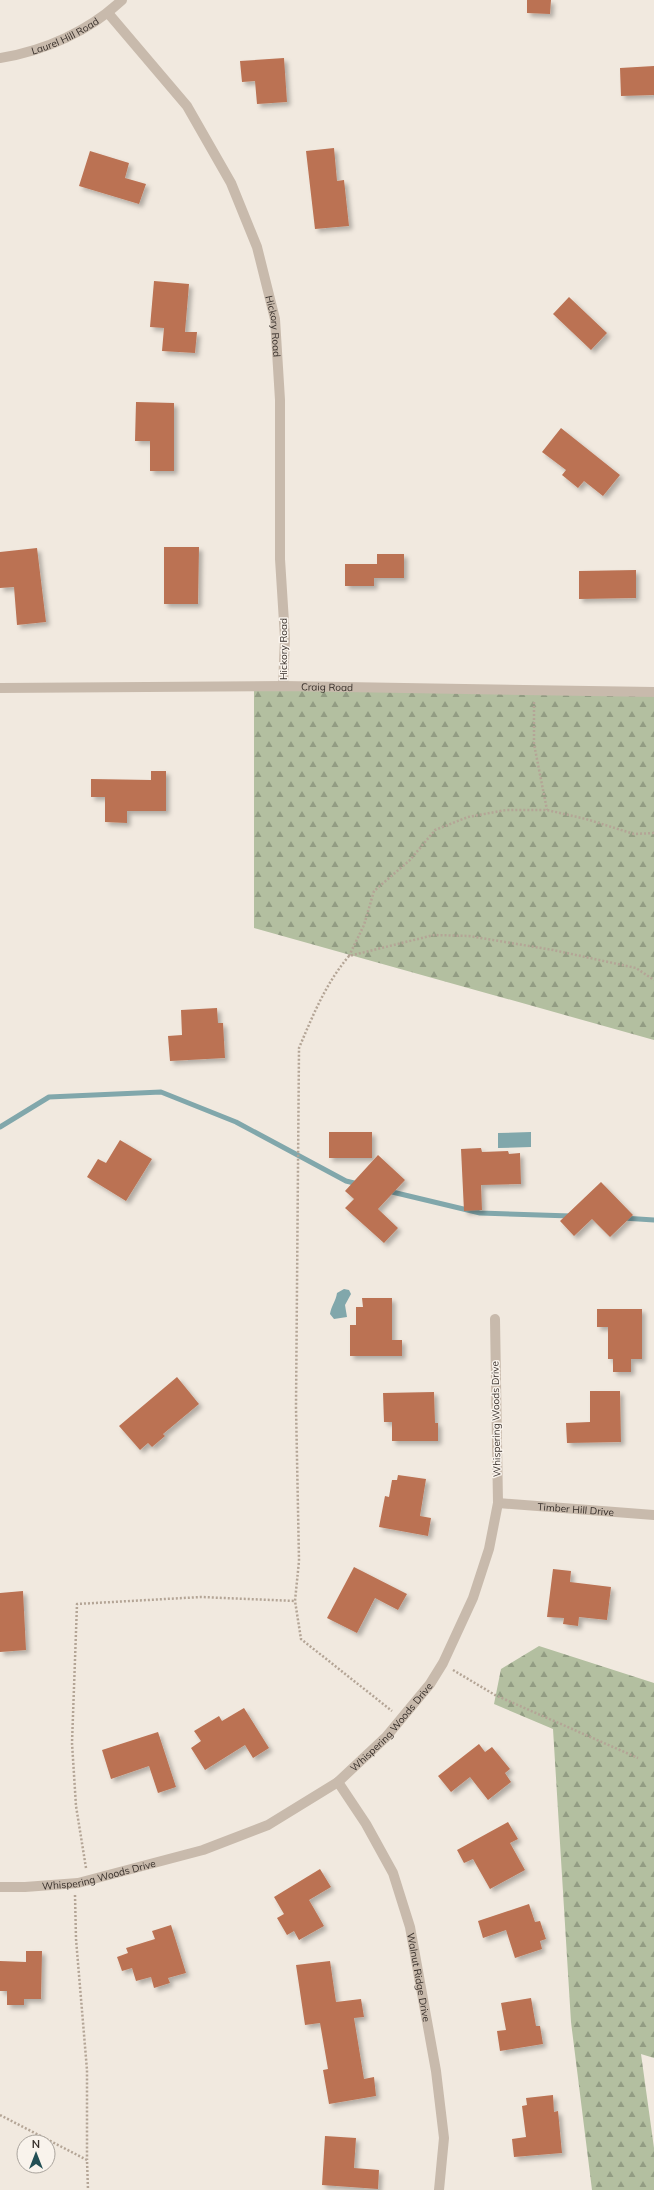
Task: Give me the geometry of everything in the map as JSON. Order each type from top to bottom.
[{"type":"street","name":"Laurel Hill Road","points":[[0,58],[45,47],[77,33],[108,13],[122,0]]},
{"type":"street","name":"Hickory Road","points":[[108,13],[187,106],[231,183],[257,247],[275,319],[280,400],[280,559],[285,638],[283,686]]},
{"type":"street","name":"Craig Road","points":[[0,688],[283,686],[654,692]]},
{"type":"street","name":"Whispering Woods Drive","points":[[0,1887],[25,1887],[76,1883],[203,1850],[268,1826],[338,1782],[386,1736],[401,1719],[430,1684],[443,1663],[473,1598],[489,1549],[498,1503],[495,1319]]},
{"type":"street","name":"Timber Hill Drive","points":[[498,1503],[654,1515]]},
{"type":"street","name":"Walnut Ridge Drive","points":[[338,1782],[366,1824],[393,1873],[410,1927],[436,2071],[444,2138],[439,2190]]},
{"type":"path","points":[[535,690],[534,744],[547,810]]},
{"type":"path","points":[[401,1719],[301,1639],[295,1601],[299,1547],[296,1407],[299,1048],[321,997],[335,973],[349,956],[364,925],[374,891],[410,860],[435,830],[468,817],[506,810],[547,810],[586,819],[634,834],[654,833]]},
{"type":"path","points":[[349,956],[434,935],[469,936],[553,950],[636,968],[654,980]]},
{"type":"path","points":[[88,1880],[76,1806],[72,1743],[77,1604],[201,1597],[295,1601]]},
{"type":"path","points":[[443,1663],[495,1695],[638,1758]]},
{"type":"path","points":[[76,1883],[76,1939],[87,2070],[86,2160],[88,2190]]},
{"type":"path","points":[[0,2115],[86,2160]]},
{"type":"green space","points":[[254,686],[654,691],[654,1040],[254,928]]},
{"type":"green space","points":[[539,1646],[654,1683],[654,2058],[641,2054],[654,2148],[654,2190],[592,2190],[571,2022],[553,1729],[494,1704],[501,1669]]},
{"type":"water","points":[[531,1132],[531,1147],[498,1148],[498,1133]]},
{"type":"water","points":[[344,1289],[349,1290],[351,1294],[345,1305],[347,1317],[334,1319],[330,1314],[331,1308],[336,1299],[337,1293]]},
{"type":"building","points":[[527,0],[551,0],[550,14],[527,13]]},
{"type":"building","points":[[284,58],[287,102],[257,104],[255,81],[242,82],[240,61]]},
{"type":"building","points":[[654,66],[654,95],[621,96],[620,68]]},
{"type":"building","points":[[334,148],[337,181],[344,180],[349,226],[315,229],[306,151]]},
{"type":"building","points":[[90,151],[129,163],[125,178],[146,184],[139,204],[79,186]]},
{"type":"building","points":[[154,281],[189,284],[185,332],[197,332],[195,353],[162,351],[164,328],[150,327]]},
{"type":"building","points":[[569,297],[607,333],[591,350],[553,314]]},
{"type":"building","points":[[136,402],[174,403],[174,471],[150,471],[150,441],[135,441]]},
{"type":"building","points":[[561,428],[620,475],[603,496],[584,481],[578,488],[562,475],[566,470],[542,452]]},
{"type":"building","points":[[164,547],[199,547],[198,604],[164,604]]},
{"type":"building","points":[[37,548],[46,622],[17,625],[14,587],[0,588],[0,552]]},
{"type":"building","points":[[377,554],[404,554],[404,578],[374,578],[374,586],[345,586],[345,564],[377,564]]},
{"type":"building","points":[[636,570],[636,598],[579,599],[579,571]]},
{"type":"building","points":[[151,771],[166,771],[166,811],[127,811],[127,823],[105,822],[105,797],[91,797],[91,779],[151,780]]},
{"type":"building","points":[[217,1008],[218,1023],[223,1023],[225,1058],[170,1061],[168,1036],[182,1035],[181,1010]]},
{"type":"building","points":[[329,1132],[372,1132],[372,1158],[329,1158]]},
{"type":"building","points":[[120,1140],[152,1159],[126,1201],[87,1177],[98,1159],[106,1163]]},
{"type":"building","points":[[481,1148],[482,1152],[508,1151],[509,1154],[520,1153],[521,1184],[481,1185],[482,1210],[464,1211],[461,1149]]},
{"type":"building","points":[[378,1155],[405,1180],[378,1209],[398,1228],[384,1243],[345,1208],[354,1199],[345,1191]]},
{"type":"building","points":[[601,1182],[633,1215],[610,1237],[592,1219],[574,1236],[560,1221]]},
{"type":"building","points":[[362,1298],[392,1298],[392,1340],[402,1340],[402,1356],[350,1356],[350,1325],[356,1325],[356,1307],[363,1307]]},
{"type":"building","points":[[597,1309],[642,1309],[642,1359],[631,1359],[631,1372],[613,1372],[613,1359],[608,1359],[608,1327],[597,1327]]},
{"type":"building","points":[[177,1377],[199,1404],[163,1434],[165,1436],[152,1447],[148,1443],[140,1450],[119,1426]]},
{"type":"building","points":[[590,1391],[620,1391],[621,1442],[567,1443],[566,1423],[590,1422]]},
{"type":"building","points":[[434,1392],[435,1423],[438,1423],[438,1441],[392,1441],[392,1422],[384,1422],[383,1393]]},
{"type":"building","points":[[398,1475],[426,1479],[420,1516],[431,1518],[428,1536],[379,1527],[385,1496],[389,1497],[392,1480],[397,1480]]},
{"type":"building","points":[[354,1567],[407,1594],[398,1610],[375,1598],[357,1633],[327,1618]]},
{"type":"building","points":[[553,1569],[571,1571],[570,1582],[611,1587],[607,1620],[579,1617],[578,1626],[563,1624],[564,1618],[547,1617]]},
{"type":"building","points":[[23,1591],[26,1650],[0,1652],[0,1593]]},
{"type":"building","points":[[244,1708],[269,1748],[253,1758],[245,1745],[205,1770],[191,1748],[201,1741],[194,1731],[219,1716],[222,1721]]},
{"type":"building","points":[[158,1732],[176,1787],[158,1793],[149,1766],[111,1779],[102,1750]]},
{"type":"building","points":[[479,1744],[485,1752],[492,1747],[510,1769],[505,1773],[511,1782],[488,1800],[470,1777],[451,1792],[438,1776]]},
{"type":"building","points":[[508,1822],[518,1839],[510,1843],[525,1870],[490,1889],[473,1859],[464,1863],[457,1850]]},
{"type":"building","points":[[320,1869],[331,1887],[309,1900],[324,1926],[299,1940],[294,1931],[287,1935],[277,1918],[284,1914],[274,1897]]},
{"type":"building","points":[[529,1904],[535,1922],[540,1921],[546,1939],[540,1941],[542,1949],[515,1958],[506,1930],[483,1938],[478,1921]]},
{"type":"building","points":[[171,1925],[186,1973],[168,1978],[170,1983],[154,1988],[151,1977],[136,1981],[132,1968],[122,1971],[117,1957],[128,1953],[126,1948],[155,1939],[152,1931]]},
{"type":"building","points":[[26,1951],[42,1951],[41,1999],[24,1999],[24,2005],[7,2005],[7,1991],[0,1991],[0,1961],[26,1962]]},
{"type":"building","points":[[330,1961],[336,2002],[361,1999],[364,2017],[354,2018],[364,2079],[374,2077],[376,2096],[329,2104],[323,2070],[328,2069],[320,2023],[305,2025],[296,1965]]},
{"type":"building","points":[[531,1998],[536,2026],[540,2026],[543,2044],[500,2051],[497,2031],[506,2030],[501,2003]]},
{"type":"building","points":[[553,2095],[554,2112],[558,2111],[562,2153],[514,2157],[512,2139],[526,2137],[522,2106],[527,2105],[526,2098]]},
{"type":"building","points":[[325,2136],[356,2138],[354,2168],[379,2170],[378,2189],[322,2185]]},
{"type":"waterway","points":[[0,1127],[49,1097],[161,1092],[236,1122],[346,1181],[358,1184]]},
{"type":"waterway","points":[[388,1191],[480,1213],[571,1216]]},
{"type":"waterway","points":[[623,1218],[654,1220]]}]
